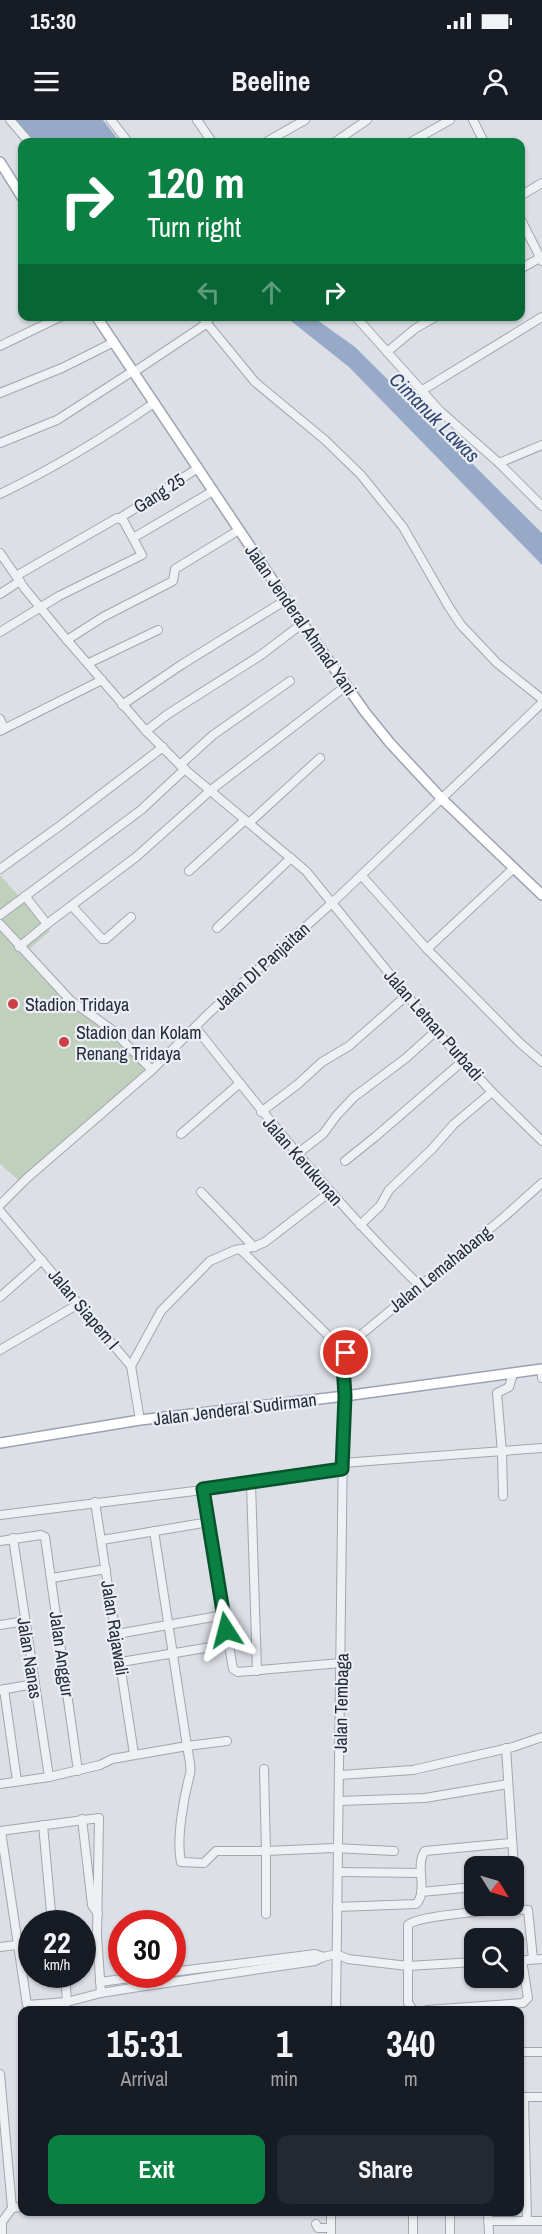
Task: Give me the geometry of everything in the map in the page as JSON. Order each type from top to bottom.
[{"type":"main road","points":[[0,162],[18,191]]},
{"type":"main road","name":"Jalan Jenderal Ahmad Yani","points":[[99,321],[346,686],[390,743],[442,800],[542,895]]},
{"type":"main road","name":"Jalan Jenderal Sudirman","points":[[0,1443],[140,1420],[542,1372]]},
{"type":"street","points":[[10,120],[26,138]]},
{"type":"street","points":[[111,120],[125,138]]},
{"type":"street","points":[[273,138],[305,120]]},
{"type":"street","points":[[341,138],[367,120]]},
{"type":"street","points":[[418,138],[450,120]]},
{"type":"street","points":[[473,120],[482,138]]},
{"type":"street","points":[[201,121],[210,138]]},
{"type":"street","points":[[525,193],[542,183]]},
{"type":"street","points":[[525,228],[541,259],[525,267]]},
{"type":"street","points":[[421,391],[542,317]]},
{"type":"street","points":[[0,346],[52,321]]},
{"type":"street","points":[[0,443],[57,420],[134,371],[203,321]]},
{"type":"street","points":[[208,321],[255,382],[301,419],[361,475],[403,526],[461,625],[497,663],[542,701]]},
{"type":"street","points":[[359,321],[440,411],[499,463],[542,506]]},
{"type":"street","points":[[387,352],[428,321]]},
{"type":"street","points":[[0,393],[62,368],[114,342]]},
{"type":"street","points":[[0,494],[54,467],[154,403]]},
{"type":"street","points":[[499,463],[542,445]]},
{"type":"street","name":"Gang 25","points":[[0,594],[18,578],[91,532],[120,518],[198,468]]},
{"type":"street","points":[[133,538],[213,491]]},
{"type":"street","points":[[0,632],[40,607],[142,555],[120,518]]},
{"type":"street","points":[[67,640],[104,617],[173,581],[175,569],[239,530]]},
{"type":"street","name":"Jalan Letnan Purbadi","points":[[0,554],[40,607],[122,705],[183,767],[306,871],[436,1031],[492,1092],[542,1141]]},
{"type":"street","points":[[122,705],[181,665],[286,600]]},
{"type":"street","points":[[147,731],[168,714],[261,655],[303,623]]},
{"type":"street","points":[[89,663],[158,630]]},
{"type":"street","points":[[0,718],[2,730],[102,680]]},
{"type":"street","points":[[0,915],[141,810],[213,735],[290,681]]},
{"type":"street","points":[[19,947],[136,857],[211,790],[346,686]]},
{"type":"street","name":"Jalan DI Panjaitan","points":[[0,1205],[26,1179],[152,1070],[209,1013],[362,876],[542,701]]},
{"type":"street","points":[[0,869],[163,747]]},
{"type":"street","points":[[189,871],[320,758]]},
{"type":"street","points":[[217,928],[291,858]]},
{"type":"street","points":[[427,949],[513,869]]},
{"type":"street","points":[[362,876],[427,949],[520,1043],[542,1062]]},
{"type":"street","points":[[25,896],[47,924]]},
{"type":"street","points":[[72,906],[102,939],[106,939],[131,916]]},
{"type":"street","points":[[0,924],[70,1000],[111,1029],[152,1070]]},
{"type":"street","points":[[261,1112],[298,1084],[322,1062],[349,1046],[406,996]]},
{"type":"street","name":"Jalan Kerukunan","points":[[196,1028],[261,1112],[297,1154],[360,1225],[420,1286]]},
{"type":"street","points":[[297,1154],[323,1134],[354,1097],[436,1031]]},
{"type":"street","points":[[345,1161],[464,1060]]},
{"type":"street","points":[[181,1134],[240,1083]]},
{"type":"street","points":[[360,1225],[380,1206],[389,1190],[432,1149],[454,1124],[492,1092]]},
{"type":"street","name":"Jalan Lemahabang","points":[[346,1353],[357,1338],[521,1203],[542,1183]]},
{"type":"street","points":[[201,1192],[254,1247]]},
{"type":"street","points":[[131,1366],[161,1311],[188,1281],[214,1258],[254,1247],[272,1238],[330,1192]]},
{"type":"street","name":"Jalan Siapem I","points":[[0,1211],[131,1366],[140,1420]]},
{"type":"street","points":[[240,1249],[346,1353],[343,1365],[345,1396]]},
{"type":"street","points":[[0,1297],[42,1260]]},
{"type":"street","points":[[0,1350],[80,1304]]},
{"type":"street","points":[[503,1496],[497,1393],[509,1387],[513,1374]]},
{"type":"street","name":"Jalan Tembaga","points":[[335,2006],[329,1955],[337,1907],[336,1848],[340,1774],[342,1466],[345,1396]]},
{"type":"street","points":[[0,1515],[250,1484],[342,1466],[542,1448]]},
{"type":"street","points":[[250,1484],[257,1671]]},
{"type":"street","points":[[203,1489],[233,1669],[238,1672],[257,1671],[341,1663]]},
{"type":"street","name":"Jalan Rajawali","points":[[95,1502],[134,1754]]},
{"type":"street","points":[[102,1540],[209,1522]]},
{"type":"street","points":[[154,1531],[174,1652],[190,1773],[182,1811],[181,1862],[204,1863],[211,1854],[221,1850],[336,1848],[394,1851]]},
{"type":"street","name":"Jalan Anggur","points":[[13,1538],[41,1534],[45,1537],[78,1771]]},
{"type":"street","points":[[0,1541],[13,1538]]},
{"type":"street","name":"Jalan Nanas","points":[[13,1538],[49,1777]]},
{"type":"street","points":[[52,1578],[106,1569]]},
{"type":"street","points":[[117,1634],[224,1615]]},
{"type":"street","points":[[0,1625],[25,1621]]},
{"type":"street","points":[[121,1662],[229,1644]]},
{"type":"street","points":[[17,1781],[2,1690],[34,1684]]},
{"type":"street","points":[[340,1774],[413,1770],[542,1737]]},
{"type":"street","points":[[0,1784],[78,1771],[134,1754],[227,1741]]},
{"type":"street","points":[[506,1748],[512,1856]]},
{"type":"street","points":[[264,1769],[266,1914]]},
{"type":"street","points":[[339,1801],[424,1798],[508,1784]]},
{"type":"street","points":[[0,1947],[18,1944],[0,1831],[99,1818],[97,1936],[101,1993]]},
{"type":"street","points":[[82,1819],[92,1905],[98,1914]]},
{"type":"street","points":[[43,1825],[51,1910]]},
{"type":"street","points":[[337,1907],[416,1904],[421,1892],[422,1855],[428,1850],[470,1849],[511,1844]]},
{"type":"street","points":[[338,1872],[421,1873]]},
{"type":"street","points":[[421,1892],[464,1888]]},
{"type":"street","points":[[410,2006],[408,2003],[408,1924],[411,1921],[440,1916],[526,1909],[530,1911],[533,1959]]},
{"type":"street","points":[[186,1970],[315,1954],[408,1966],[464,1963]]},
{"type":"street","points":[[186,1981],[315,1961],[329,1955]]},
{"type":"street","points":[[524,1960],[542,1959]]},
{"type":"street","points":[[217,1966],[219,1977]]},
{"type":"street","points":[[482,2006],[523,2003],[528,1998],[524,1973]]},
{"type":"street","points":[[100,1982],[108,1981]]},
{"type":"street","points":[[24,1988],[28,2005],[67,2002],[132,1988]]},
{"type":"street","points":[[66,1988],[67,2002]]},
{"type":"street","points":[[524,2052],[542,2052]]},
{"type":"street","points":[[0,2074],[12,2208],[2,2222],[2,2234]]},
{"type":"street","points":[[524,2097],[542,2097]]},
{"type":"street","points":[[524,2159],[527,2221]]},
{"type":"street","points":[[12,2208],[18,2207]]},
{"type":"street","points":[[413,2216],[413,2234]]},
{"type":"street","points":[[450,2216],[450,2234]]},
{"type":"street","points":[[488,2216],[489,2234]]},
{"type":"street","points":[[488,2221],[542,2221]]},
{"type":"green space","name":"Stadion dan Kolam Renang Tridaya","points":[[0,875],[50,931],[26,952],[72,1000],[105,1021],[152,1064],[22,1183],[0,1164]]},
{"type":"water","points":[[16,120],[103,120],[117,138],[32,138]]},
{"type":"water","points":[[291,321],[319,321],[355,347],[542,533],[542,565],[349,367]]},
{"type":"place","name":"Stadion Tridaya","points":[[13,1004]]},
{"type":"place","name":"Stadion dan Kolam Renang Tridaya","points":[[64,1042]]},
{"type":"route","points":[[226,1630],[203,1489],[342,1469],[345,1396],[343,1365],[346,1353]]},
{"type":"water label","name":"Cimanuk Lawas","points":[[435,417]]}]
